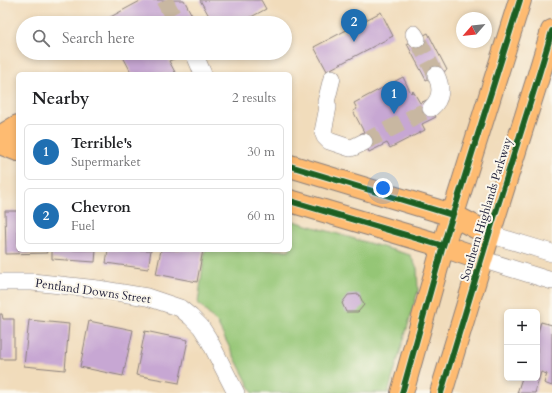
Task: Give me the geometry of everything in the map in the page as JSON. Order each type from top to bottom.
[{"type":"main road","points":[[402,393],[452,215],[520,0]]},
{"type":"main road","name":"Southern Highlands Parkway","points":[[441,393],[552,31]]},
{"type":"main road","points":[[0,137],[16,127]]},
{"type":"main road","points":[[0,143],[16,149]]},
{"type":"main road","points":[[292,167],[452,215],[489,234]]},
{"type":"main road","points":[[292,202],[443,246],[481,259]]},
{"type":"street","points":[[197,60],[202,72]]},
{"type":"street","points":[[431,108],[436,104],[440,96],[440,86],[436,75]]},
{"type":"street","points":[[332,78],[326,102],[328,107],[322,132],[329,141],[350,148],[364,142]]},
{"type":"street","points":[[489,234],[552,253]]},
{"type":"street","points":[[481,259],[552,281]]},
{"type":"street","name":"Pentland Downs Street","points":[[0,282],[32,282],[98,289],[147,297],[180,308],[201,327],[236,393]]},
{"type":"green space","points":[[292,221],[410,255],[417,268],[418,291],[388,393],[253,393],[217,323],[198,303],[205,252],[292,252]]},
{"type":"building","points":[[142,0],[184,0],[192,16],[112,16]]},
{"type":"building","points":[[200,0],[261,0],[266,9],[253,16],[209,16]]},
{"type":"building","points":[[381,12],[393,36],[327,71],[314,47]]},
{"type":"building","points":[[428,33],[447,70],[426,80],[407,44]]},
{"type":"building","points":[[125,60],[171,60],[169,61],[175,72],[131,72]]},
{"type":"building","points":[[403,77],[411,93],[413,91],[420,103],[427,100],[436,117],[422,124],[425,130],[390,148],[387,143],[369,152],[360,134],[364,132],[353,111],[357,109],[354,103]]},
{"type":"building","points":[[5,211],[16,211],[16,252],[47,253],[6,254]]},
{"type":"building","points":[[52,252],[96,252],[95,262],[52,259]]},
{"type":"building","points":[[108,252],[151,252],[148,269],[106,263]]},
{"type":"building","points":[[161,252],[203,252],[197,282],[156,274]]},
{"type":"building","points":[[359,294],[364,305],[358,312],[346,312],[342,303],[348,295]]},
{"type":"building","points":[[0,314],[2,314],[3,319],[14,319],[14,359],[0,359]]},
{"type":"building","points":[[29,320],[69,324],[65,370],[24,366]]},
{"type":"building","points":[[89,321],[133,330],[123,376],[80,367]]},
{"type":"building","points":[[541,322],[552,325],[552,386],[544,383],[547,374],[541,372],[540,376]]},
{"type":"building","points":[[145,331],[188,340],[179,383],[136,375]]},
{"type":"building","points":[[521,381],[538,381],[535,393],[517,393]]},
{"type":"tunnel","points":[[164,0],[173,16]]},
{"type":"tunnel","points":[[417,39],[436,75]]},
{"type":"tunnel","points":[[364,142],[431,108]]},
{"type":"cycle path","points":[[402,393],[443,246],[520,0]]},
{"type":"cycle path","points":[[441,393],[552,31]]},
{"type":"cycle path","points":[[292,167],[452,215]]},
{"type":"cycle path","points":[[292,202],[443,246]]},
{"type":"place","name":"Chevron","points":[[354,42]]},
{"type":"place","name":"Terrible's","points":[[394,114]]}]
